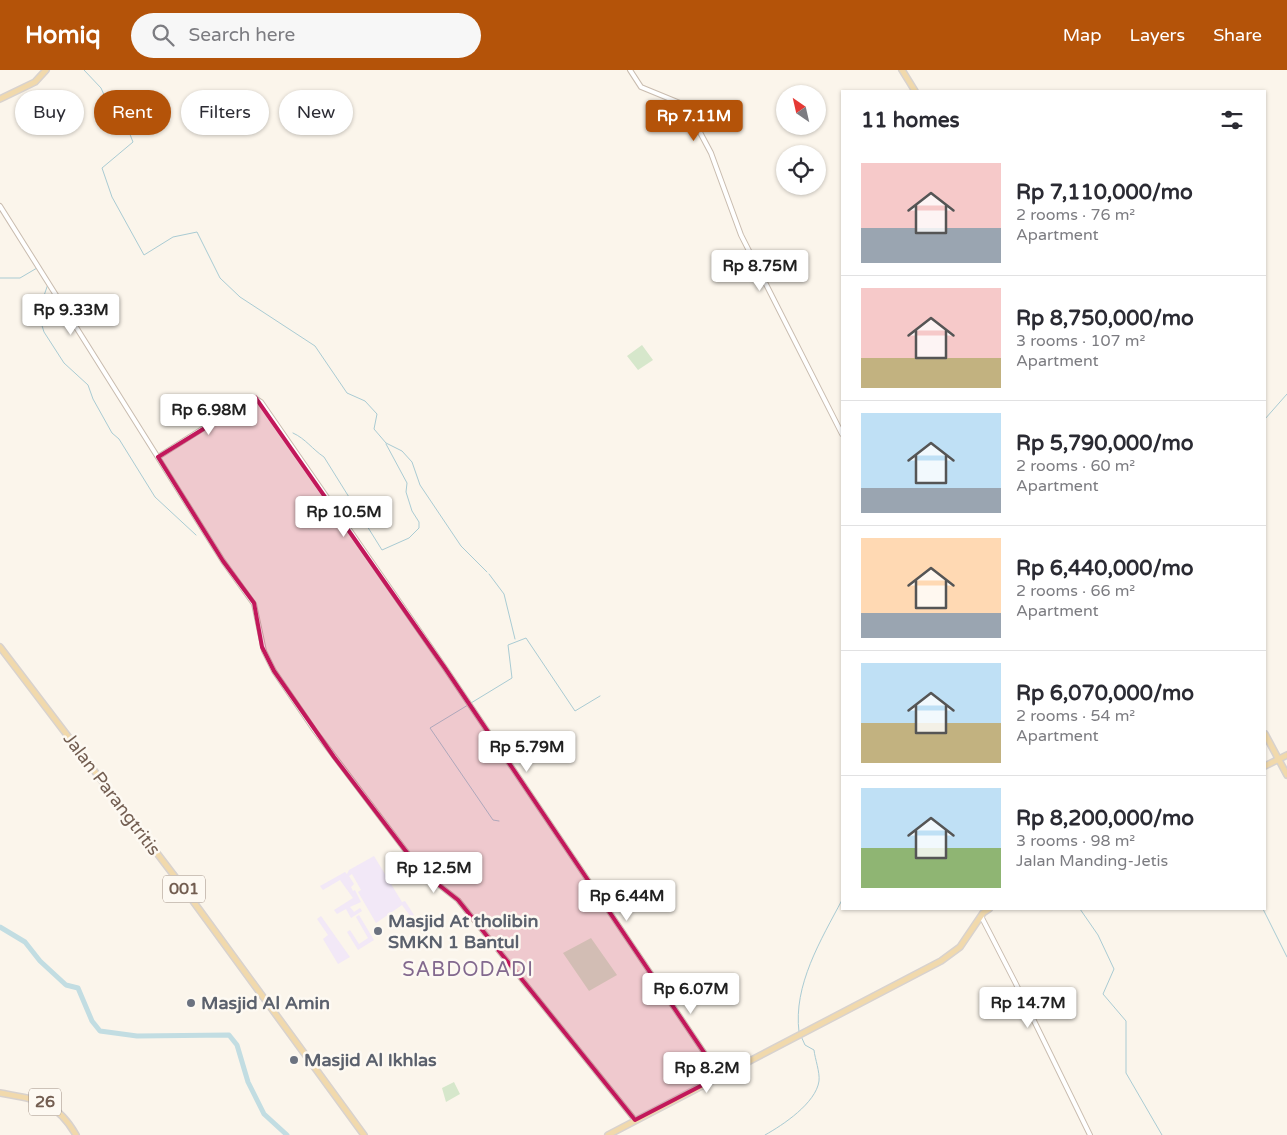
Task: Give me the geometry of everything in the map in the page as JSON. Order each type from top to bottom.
[{"type":"main road","points":[[0,99],[35,82],[46,70]]},
{"type":"main road","points":[[902,70],[914,90]]},
{"type":"main road","name":"Jalan Parangtritis","points":[[0,647],[182,886],[364,1135]]},
{"type":"main road","points":[[1266,736],[1287,775]]},
{"type":"main road","points":[[1266,765],[1287,754]]},
{"type":"main road","points":[[608,1135],[941,961],[968,937],[980,916],[988,910]]},
{"type":"main road","name":"26","points":[[0,1093],[40,1100],[50,1104],[68,1122],[76,1135]]},
{"type":"street","points":[[630,70],[642,88],[680,103],[694,121],[711,153],[741,235],[841,432]]},
{"type":"street","points":[[0,206],[223,562],[254,604],[264,651],[274,671],[324,744],[421,871],[458,900],[469,912],[635,1120]]},
{"type":"street","points":[[158,457],[251,398],[256,397],[445,668],[720,1076]]},
{"type":"street","points":[[980,916],[1016,982],[1090,1135]]},
{"type":"highlighted area","points":[[255,397],[445,668],[720,1076],[635,1120],[458,900],[421,871],[334,757],[274,671],[262,647],[254,603],[223,561],[158,457]]},
{"type":"shaded area","points":[[374,856],[402,902],[405,901],[414,915],[411,917],[402,905],[376,923],[358,892],[361,890],[352,874],[349,876],[354,884],[351,887],[353,891],[355,890],[361,902],[350,907],[354,912],[360,908],[362,911],[351,918],[346,909],[337,914],[334,910],[353,898],[340,880],[323,890],[320,886],[345,872],[347,874],[349,870]]},
{"type":"shaded area","points":[[359,915],[374,940],[358,950],[347,932],[350,930],[359,944],[368,938],[356,917]]},
{"type":"shaded area","points":[[321,916],[350,957],[338,964],[323,939],[328,935],[317,919]]},
{"type":"green space","points":[[642,345],[653,360],[638,370],[627,356]]},
{"type":"green space","points":[[591,938],[617,975],[589,991],[563,953]]},
{"type":"green space","points":[[454,1082],[460,1094],[446,1102],[442,1088]]},
{"type":"waterway","points":[[84,70],[101,88],[114,117],[127,127],[133,142],[102,168],[112,197],[144,255],[173,237],[197,232],[220,278],[240,297],[315,346],[347,393],[365,401],[377,414],[374,429],[386,443],[402,451],[412,462],[420,485],[461,546],[487,572]]},
{"type":"waterway","points":[[0,278],[20,278],[37,268]]},
{"type":"waterway","points":[[48,284],[38,313],[44,332],[64,363],[88,385],[93,399],[112,433],[119,439],[155,497],[196,535]]},
{"type":"waterway","points":[[1266,418],[1287,394]]},
{"type":"waterway","points":[[293,433],[302,438],[324,457],[382,550],[409,538],[419,528],[419,522],[412,511],[406,492],[407,483],[386,444]]},
{"type":"waterway","points":[[489,574],[504,594],[515,639]]},
{"type":"waterway","points":[[471,703],[512,678],[508,645],[526,638],[575,711],[600,696]]},
{"type":"waterway","points":[[468,705],[430,728],[493,820],[499,821]]},
{"type":"waterway","points":[[799,1032],[798,1014],[804,980],[810,963],[841,902]]},
{"type":"waterway","points":[[1081,910],[1098,935],[1114,969],[1103,994],[1126,1021],[1126,1073],[1162,1135]]},
{"type":"waterway","points":[[1264,910],[1287,957]]},
{"type":"waterway","points":[[0,927],[25,942],[40,961],[66,985],[78,988],[92,1021],[100,1031],[137,1036],[229,1035],[237,1045],[248,1082],[264,1114],[287,1135]]},
{"type":"waterway","points":[[765,1135],[798,1112],[817,1089],[819,1077],[814,1050],[805,1045],[801,1036]]},
{"type":"place","name":"Masjid At tholibin SMKN 1 Bantul","points":[[378,931]]},
{"type":"place","name":"Masjid Al Amin","points":[[191,1003]]},
{"type":"place","name":"Masjid Al Ikhlas","points":[[294,1060]]},
{"type":"district","name":"SABDODADI","points":[[468,970]]}]
